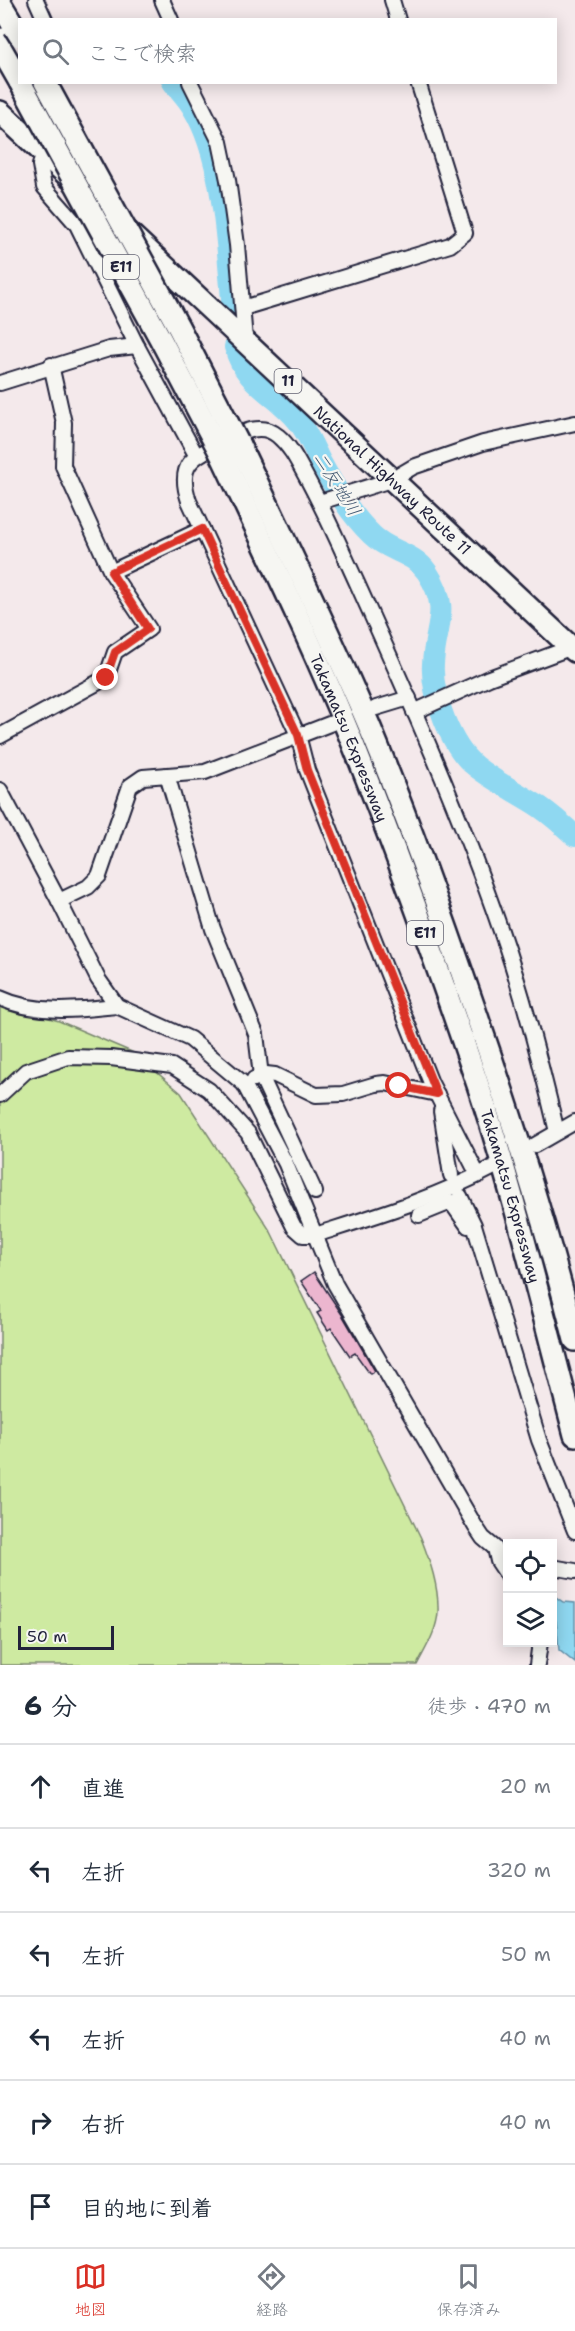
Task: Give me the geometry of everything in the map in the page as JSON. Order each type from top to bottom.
[{"type":"highway","points":[[0,3],[14,33]]},
{"type":"highway","name":"Takamatsu Expressway","points":[[0,47],[18,78]]},
{"type":"highway","name":"Takamatsu Expressway","points":[[21,84],[160,338],[229,447],[309,589],[369,725],[440,908],[500,1083],[554,1256],[575,1340]]},
{"type":"highway","name":"Takamatsu Expressway","points":[[46,84],[179,328],[289,597],[348,733],[420,917],[479,1088],[575,1435]]},
{"type":"highway","name":"National Highway Route 11","points":[[0,112],[391,480],[574,648]]},
{"type":"street","points":[[36,0],[44,18]]},
{"type":"street","points":[[162,0],[170,18]]},
{"type":"street","points":[[392,0],[397,18]]},
{"type":"street","points":[[191,84],[220,141],[236,234],[244,340]]},
{"type":"street","points":[[243,308],[450,245],[465,233],[419,84]]},
{"type":"street","points":[[44,153],[40,165],[44,187],[76,225],[137,346],[196,455]]},
{"type":"street","points":[[0,383],[35,373],[51,365],[109,349],[137,346]]},
{"type":"street","points":[[0,736],[106,678],[115,652],[148,629],[111,572],[63,466],[64,423],[51,365]]},
{"type":"street","points":[[320,502],[391,480],[413,467],[483,443],[575,423]]},
{"type":"street","points":[[478,1175],[438,1096],[307,770],[298,735],[189,501],[185,485],[186,471],[188,463],[196,455],[250,429],[262,428],[277,434],[291,450],[320,502],[455,806],[501,931],[534,1036],[557,1132]]},
{"type":"street","points":[[111,572],[202,529]]},
{"type":"street","points":[[414,712],[489,678],[574,648]]},
{"type":"street","points":[[376,708],[409,698]]},
{"type":"street","points":[[59,901],[88,887],[99,876],[130,786],[143,777],[205,772],[332,723]]},
{"type":"street","points":[[167,776],[213,929],[256,1034],[261,1076],[315,1192]]},
{"type":"street","points":[[0,790],[98,979],[117,1006]]},
{"type":"street","points":[[0,998],[9,1002],[61,1011],[117,1006],[190,1039],[244,1084],[286,1164],[335,1284],[475,1527],[495,1548],[503,1562]]},
{"type":"street","points":[[0,1095],[26,1071],[68,1057],[111,1058],[172,1066],[209,1090],[249,1133],[294,1227],[303,1235],[315,1235],[402,1207],[492,1168]]},
{"type":"street","points":[[244,1084],[261,1076],[275,1075],[315,1095],[342,1094],[385,1083],[438,1096]]},
{"type":"street","points":[[438,1096],[451,1174]]},
{"type":"street","points":[[535,1145],[575,1122]]},
{"type":"street","points":[[460,1196],[477,1234],[539,1440],[575,1532]]},
{"type":"street","points":[[419,1215],[451,1202],[471,1230],[477,1234]]},
{"type":"street","points":[[557,1568],[575,1571]]},
{"type":"street","points":[[537,1665],[539,1647]]},
{"type":"green space","points":[[0,1003],[59,1021],[134,1053],[181,1093],[271,1232],[428,1556],[435,1584],[438,1612],[433,1633],[417,1665],[0,1665]]},
{"type":"water","points":[[557,1598],[563,1602],[575,1603],[575,1663],[559,1650]]},
{"type":"building","points":[[314,1272],[375,1371],[370,1374],[355,1353],[350,1356],[331,1328],[328,1330],[317,1313],[321,1311],[301,1281]]},
{"type":"waterway","name":"二反地川","points":[[175,84],[193,108],[204,129],[212,153],[223,206],[233,310]]},
{"type":"waterway","name":"二反地川","points":[[235,347],[246,371],[301,425],[331,481],[357,518],[379,541],[421,565],[435,585],[439,597],[440,618],[434,650],[433,676],[444,719],[458,746],[475,766],[540,807],[575,836]]},
{"type":"route","points":[[106,678],[115,652],[148,629],[111,572],[202,529],[298,735],[307,770],[437,1094],[399,1086]]}]
